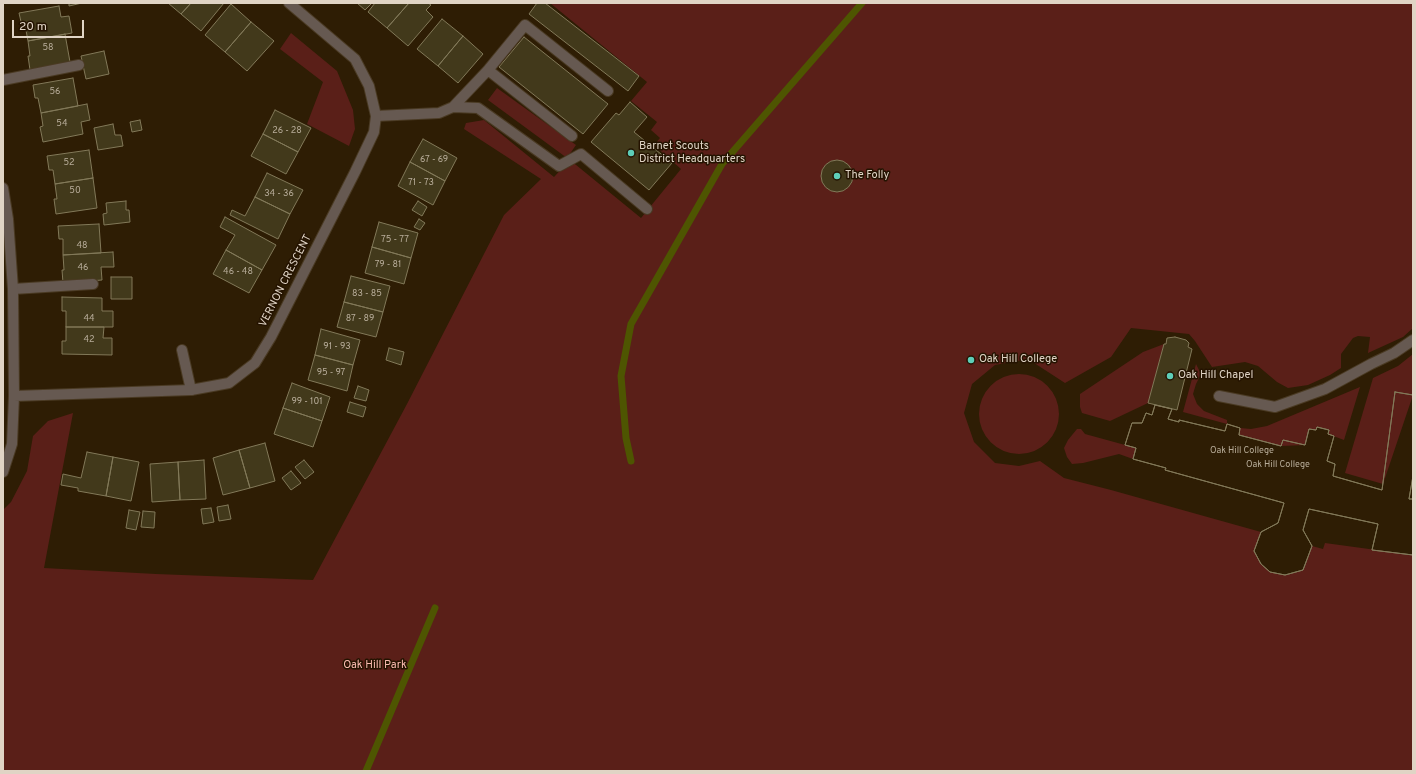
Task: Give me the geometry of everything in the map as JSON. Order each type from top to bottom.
[{"type":"street","name":"VERNON CRESCENT","points":[[14,396],[190,390],[229,383],[255,363],[271,337],[355,172],[374,132],[376,116],[368,86],[355,59],[289,3]]},
{"type":"street","points":[[454,107],[488,70],[525,25],[608,91]]},
{"type":"street","points":[[3,80],[79,66]]},
{"type":"street","points":[[488,70],[572,136]]},
{"type":"street","points":[[376,116],[439,113],[454,107],[478,108],[559,166],[581,154],[647,209]]},
{"type":"street","points":[[3,188],[8,219],[13,289],[14,396],[12,444],[3,472]]},
{"type":"street","points":[[13,289],[93,284]]},
{"type":"street","points":[[1219,396],[1275,407],[1325,389],[1394,353],[1413,340]]},
{"type":"street","points":[[182,350],[190,390]]},
{"type":"green space","name":"Oak Hill College","points":[[550,3],[1413,3],[1413,328],[1403,337],[1368,353],[1370,337],[1358,336],[1353,338],[1341,354],[1341,368],[1308,385],[1288,388],[1277,382],[1258,366],[1245,362],[1212,367],[1189,334],[1131,328],[1111,357],[1065,383],[1028,359],[995,365],[972,384],[964,413],[974,442],[995,463],[1019,466],[1040,461],[1064,478],[1261,532],[1254,551],[1261,564],[1270,572],[1285,575],[1303,570],[1312,546],[1323,549],[1325,543],[1413,555],[1413,771],[3,771],[3,510],[11,502],[27,471],[33,436],[48,421],[73,413],[44,568],[313,580],[407,404],[504,215],[541,179],[464,129],[466,123],[484,120],[554,177],[570,160],[641,218],[681,169],[654,145],[660,138],[651,130],[657,122],[631,101],[647,82]]},
{"type":"green space","points":[[291,33],[337,71],[353,110],[355,129],[349,146],[307,124],[323,82],[280,49]]},
{"type":"green space","points":[[497,88],[576,145],[567,158],[488,100]]},
{"type":"green space","points":[[1164,344],[1148,403],[1110,421],[1082,413],[1080,407],[1080,394],[1143,352]]},
{"type":"green space","points":[[1413,354],[1413,395],[1383,484],[1345,473],[1373,378],[1398,366]]},
{"type":"green space","points":[[1196,364],[1201,374],[1193,394],[1197,404],[1204,411],[1227,420],[1227,424],[1183,412]]},
{"type":"green space","points":[[1019,374],[1034,377],[1047,386],[1056,399],[1059,414],[1056,429],[1047,442],[1034,451],[1019,454],[1004,451],[991,442],[982,429],[979,414],[982,399],[991,386],[1004,377]]},
{"type":"green space","points":[[1360,387],[1344,440],[1328,434],[1329,430],[1317,427],[1316,430],[1309,429],[1305,445],[1281,446],[1239,435],[1240,428],[1251,429],[1267,426]]},
{"type":"green space","points":[[1077,429],[1081,429],[1085,434],[1136,448],[1133,459],[1119,454],[1083,463],[1072,464],[1067,457],[1064,448],[1068,440]]},
{"type":"building","points":[[69,3],[82,3],[69,6]]},
{"type":"building","points":[[168,3],[191,3],[181,14]]},
{"type":"building","points":[[191,3],[224,3],[201,31],[181,14]]},
{"type":"building","points":[[357,3],[372,3],[365,10]]},
{"type":"building","points":[[375,3],[409,3],[387,28],[368,12]]},
{"type":"building","points":[[409,3],[428,3],[431,5],[426,10],[433,17],[408,46],[387,28]]},
{"type":"building","points":[[537,3],[545,3],[639,76],[628,91],[529,14]]},
{"type":"building","points":[[231,4],[251,22],[225,52],[205,35]]},
{"type":"building","points":[[59,6],[61,17],[69,16],[72,33],[28,41],[25,25],[22,26],[19,13]]},
{"type":"building","points":[[442,19],[463,36],[438,66],[417,49]]},
{"type":"building","points":[[251,22],[274,41],[247,71],[225,52]]},
{"type":"building","points":[[65,34],[70,62],[30,70],[28,41]]},
{"type":"building","points":[[463,36],[483,54],[458,83],[438,66]]},
{"type":"building","points":[[524,37],[608,104],[583,134],[499,67]]},
{"type":"building","points":[[104,51],[109,74],[86,79],[81,56]]},
{"type":"building","points":[[73,78],[78,106],[41,113],[38,98],[35,98],[33,85]]},
{"type":"building","name":"Barnet Scouts District Headquarters","points":[[630,102],[647,117],[634,132],[672,163],[649,190],[591,142],[616,113],[619,115]]},
{"type":"building","points":[[87,104],[90,120],[81,122],[83,134],[43,142],[40,127],[43,126],[41,113]]},
{"type":"building","points":[[275,110],[311,128],[298,152],[263,134]]},
{"type":"building","points":[[140,120],[142,130],[132,132],[130,122]]},
{"type":"building","points":[[113,124],[115,135],[121,135],[123,146],[98,150],[94,128]]},
{"type":"building","points":[[263,134],[298,152],[286,174],[251,156]]},
{"type":"building","points":[[423,139],[457,158],[445,181],[410,162]]},
{"type":"building","points":[[89,150],[93,178],[55,184],[53,170],[49,170],[47,156]]},
{"type":"building","name":"The Folly","points":[[834,160],[840,160],[849,164],[853,176],[849,188],[840,192],[834,192],[825,188],[821,179],[821,173],[825,164]]},
{"type":"building","points":[[410,162],[445,181],[433,205],[398,186]]},
{"type":"building","points":[[267,173],[303,190],[290,214],[255,197]]},
{"type":"building","points":[[93,178],[97,208],[56,214],[54,199],[57,199],[55,184]]},
{"type":"building","points":[[255,197],[290,214],[278,239],[230,215],[232,210],[245,216]]},
{"type":"building","points":[[126,201],[126,210],[129,210],[130,222],[104,225],[103,214],[107,213],[106,203]]},
{"type":"building","points":[[418,201],[427,207],[422,216],[412,210]]},
{"type":"building","points":[[225,217],[276,245],[262,270],[226,250],[235,235],[220,227]]},
{"type":"building","points":[[419,219],[425,223],[420,230],[414,227]]},
{"type":"building","points":[[379,222],[418,233],[411,258],[372,247]]},
{"type":"building","points":[[99,224],[101,253],[63,255],[63,239],[59,239],[58,226]]},
{"type":"building","points":[[372,247],[411,258],[404,284],[365,273]]},
{"type":"building","points":[[226,250],[262,270],[249,293],[213,274]]},
{"type":"building","points":[[113,252],[114,267],[101,267],[102,280],[63,283],[63,255]]},
{"type":"building","points":[[351,276],[390,286],[383,312],[344,302]]},
{"type":"building","points":[[111,277],[132,277],[132,299],[111,299]]},
{"type":"building","points":[[62,297],[102,298],[102,311],[113,311],[113,327],[66,327],[66,311],[62,311]]},
{"type":"building","points":[[344,302],[383,312],[376,337],[337,327]]},
{"type":"building","points":[[66,327],[104,327],[103,338],[112,338],[112,355],[62,354],[62,341],[66,341]]},
{"type":"building","points":[[321,329],[360,340],[353,365],[315,355]]},
{"type":"building","name":"Oak Hill Chapel","points":[[1175,337],[1186,340],[1189,343],[1188,347],[1192,349],[1177,410],[1148,403],[1164,344],[1166,344],[1167,338]]},
{"type":"building","points":[[389,348],[404,352],[401,365],[386,360]]},
{"type":"building","points":[[315,355],[353,365],[347,391],[308,380]]},
{"type":"building","points":[[292,383],[330,397],[322,421],[283,408]]},
{"type":"building","points":[[358,386],[369,390],[366,401],[354,398]]},
{"type":"building","name":"Oak Hill College","points":[[1395,392],[1413,395],[1413,476],[1409,499],[1413,499],[1413,555],[1372,550],[1378,524],[1309,509],[1303,530],[1312,546],[1303,570],[1285,575],[1270,572],[1261,564],[1254,551],[1261,532],[1278,523],[1284,503],[1165,470],[1166,468],[1133,459],[1136,448],[1125,445],[1132,423],[1142,423],[1146,413],[1152,415],[1155,405],[1172,409],[1168,419],[1179,422],[1179,420],[1225,431],[1227,424],[1240,428],[1239,435],[1281,446],[1283,440],[1305,445],[1309,429],[1316,430],[1317,427],[1329,430],[1328,434],[1334,436],[1327,461],[1335,464],[1333,476],[1382,490]]},
{"type":"building","name":"Oak Hill College","points":[[1395,392],[1413,395],[1413,476],[1409,499],[1413,499],[1413,555],[1372,550],[1378,524],[1309,509],[1303,530],[1312,546],[1303,570],[1285,575],[1270,572],[1261,564],[1254,551],[1261,532],[1278,523],[1284,503],[1165,470],[1166,468],[1133,459],[1136,448],[1125,445],[1132,423],[1142,423],[1146,413],[1152,415],[1155,405],[1172,409],[1168,419],[1179,422],[1179,420],[1225,431],[1227,424],[1240,428],[1239,435],[1281,446],[1283,440],[1305,445],[1309,429],[1316,430],[1317,427],[1329,430],[1328,434],[1334,436],[1327,461],[1335,464],[1333,476],[1382,490]]},
{"type":"building","points":[[350,402],[366,407],[363,417],[347,412]]},
{"type":"building","points":[[283,408],[322,421],[313,447],[274,434]]},
{"type":"building","points":[[265,443],[275,481],[250,488],[239,450]]},
{"type":"building","points":[[239,450],[250,488],[223,495],[213,458]]},
{"type":"building","points":[[87,452],[113,457],[106,496],[78,491],[78,488],[61,485],[63,474],[81,478]]},
{"type":"building","points":[[113,457],[139,462],[131,501],[106,496]]},
{"type":"building","points":[[204,460],[206,499],[180,500],[178,462]]},
{"type":"building","points":[[304,460],[314,472],[305,479],[295,467]]},
{"type":"building","points":[[178,462],[180,500],[152,502],[150,464]]},
{"type":"building","points":[[291,471],[301,483],[291,490],[282,478]]},
{"type":"building","points":[[228,505],[231,519],[219,521],[217,507]]},
{"type":"building","points":[[211,508],[214,522],[203,524],[201,509]]},
{"type":"building","points":[[129,510],[140,512],[136,530],[126,528]]},
{"type":"building","points":[[143,511],[155,512],[154,528],[141,527]]},
{"type":"waterway","points":[[631,461],[626,438],[621,376],[631,324],[722,164],[862,3]]},
{"type":"waterway","points":[[366,771],[435,608]]},
{"type":"place","name":"Barnet Scouts District Headquarters","points":[[631,153]]},
{"type":"place","name":"The Folly","points":[[837,176]]},
{"type":"place","name":"Oak Hill College","points":[[971,360]]},
{"type":"place","name":"Oak Hill Chapel","points":[[1170,376]]},
{"type":"park label","name":"Oak Hill Park","points":[[375,666]]}]
